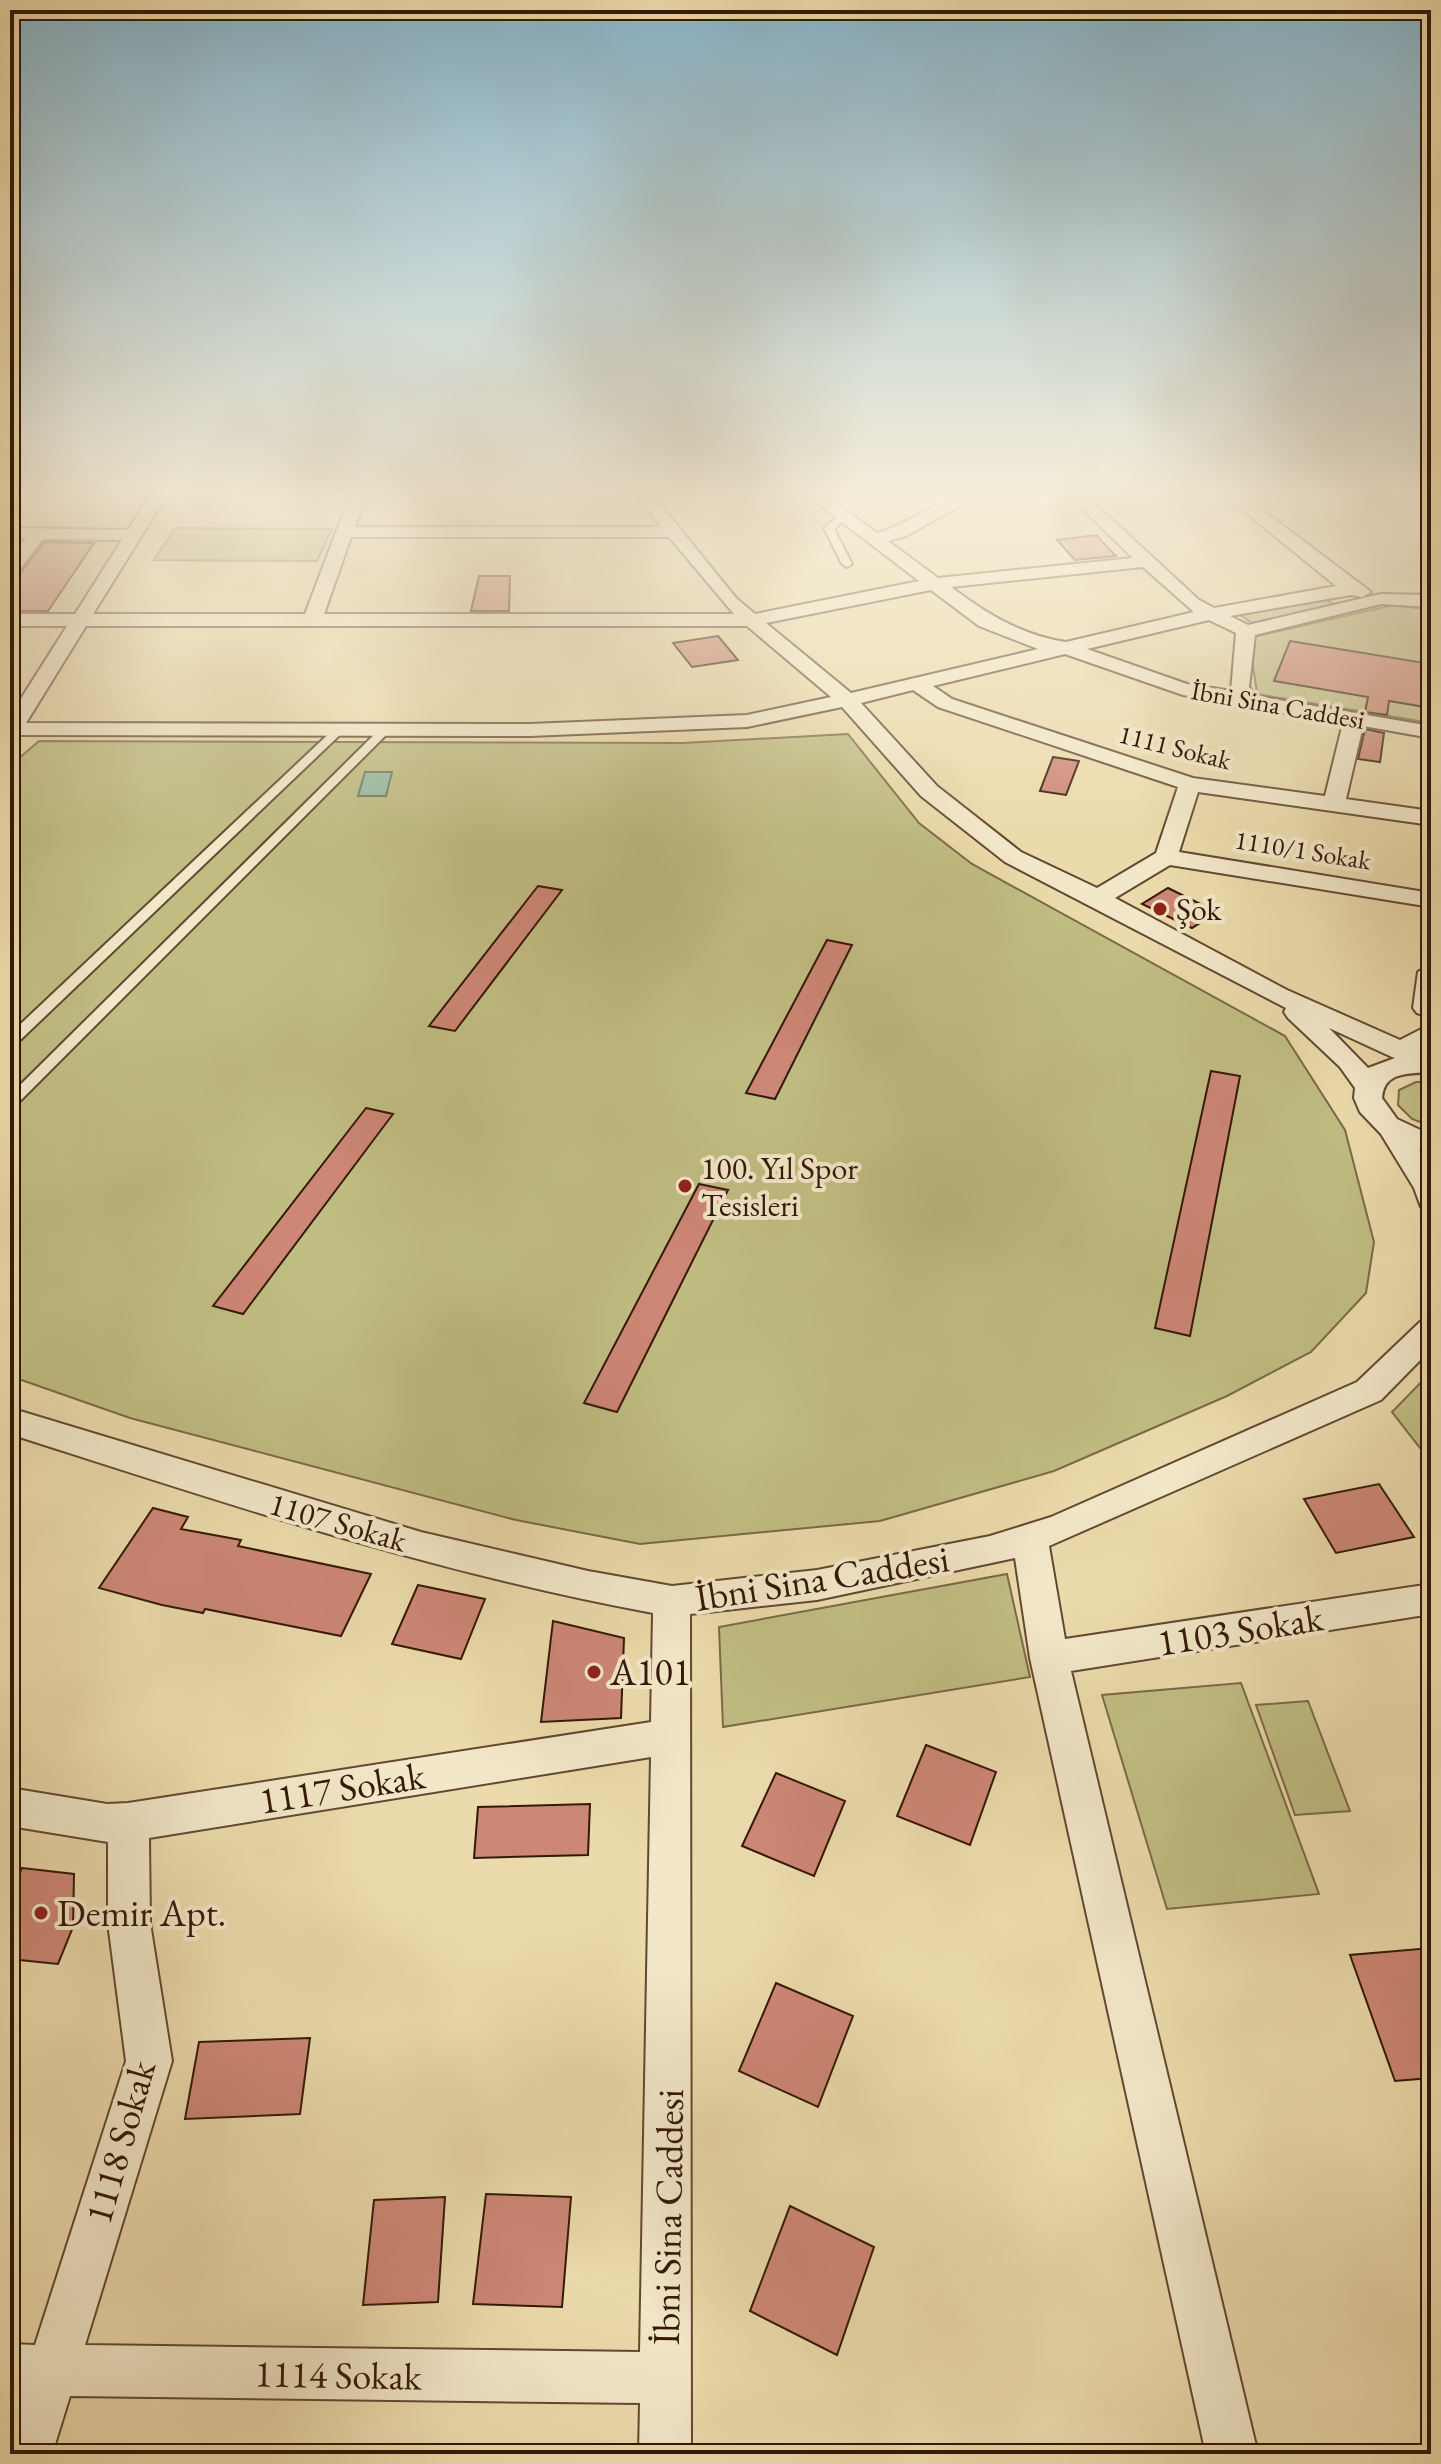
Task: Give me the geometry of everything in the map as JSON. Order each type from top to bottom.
[{"type":"street","points":[[11,729],[87,608]]},
{"type":"street","points":[[312,621],[317,608]]},
{"type":"street","points":[[737,608],[847,700],[929,791],[1013,857],[1098,898],[1278,995],[1430,1064]]},
{"type":"street","points":[[10,620],[751,620],[811,608]]},
{"type":"street","name":"İbni Sina Caddesi","points":[[966,608],[986,622],[1041,644],[1066,648],[1183,689],[1431,732]]},
{"type":"street","points":[[1199,608],[1246,631],[1343,608]]},
{"type":"street","points":[[11,729],[530,730],[747,721],[919,685],[1244,608]]},
{"type":"street","points":[[1246,631],[1239,688],[1250,701]]},
{"type":"street","name":"1111 Sokak","points":[[919,685],[945,703],[1190,784],[1431,818]]},
{"type":"street","points":[[1334,805],[1354,719]]},
{"type":"street","points":[[1098,898],[1166,857],[1190,784]]},
{"type":"street","name":"1110/1 Sokak","points":[[1166,857],[1431,900]]},
{"type":"street","points":[[1431,972],[1426,1008],[1431,1010]]},
{"type":"street","points":[[1278,995],[1349,1061],[1366,1084]]},
{"type":"street","points":[[1401,1051],[1431,1032]]},
{"type":"street","points":[[1430,1064],[1389,1067],[1375,1074],[1366,1084],[1365,1097],[1371,1111],[1392,1129],[1430,1190]]},
{"type":"street","points":[[1392,1129],[1431,1144]]},
{"type":"street","name":"İbni Sina Caddesi","points":[[665,2454],[672,1601],[817,1585],[990,1551],[1062,1528],[1369,1391],[1431,1330]]},
{"type":"street","name":"1107 Sokak","points":[[10,1421],[339,1525],[583,1587],[672,1601]]},
{"type":"street","points":[[1030,1539],[1049,1658],[1232,2454]]},
{"type":"street","name":"1103 Sokak","points":[[1049,1658],[1431,1599]]},
{"type":"street","name":"1117 Sokak","points":[[10,1807],[107,1823],[128,1822],[673,1736]]},
{"type":"street","name":"1118 Sokak","points":[[26,2454],[30,2371],[149,2061],[129,1923],[128,1822]]},
{"type":"street","name":"1114 Sokak","points":[[30,2371],[666,2378]]},
{"type":"lane","points":[[10,1042],[340,729]]},
{"type":"lane","points":[[10,1103],[385,730]]},
{"type":"shaded area","points":[[1275,608],[1327,608],[1252,623],[1240,615]]},
{"type":"shaded area","points":[[1380,608],[1431,610],[1431,723],[1257,694],[1249,638]]},
{"type":"shaded area","name":"100. Yıl Spor Tesisleri","points":[[848,734],[919,823],[972,864],[1285,1036],[1345,1130],[1374,1242],[1366,1293],[1311,1352],[1227,1396],[1054,1471],[880,1521],[640,1544],[516,1520],[130,1418],[10,1376],[10,766],[39,741],[683,743]]},
{"type":"shaded area","points":[[365,772],[392,772],[386,796],[358,796]]},
{"type":"shaded area","points":[[1416,1082],[1431,1082],[1431,1126],[1412,1119],[1398,1105],[1399,1090]]},
{"type":"shaded area","points":[[1431,1372],[1431,1462],[1392,1412]]},
{"type":"shaded area","points":[[1007,1574],[1030,1677],[723,1727],[719,1627]]},
{"type":"shaded area","points":[[1241,1683],[1319,1894],[1167,1909],[1102,1695]]},
{"type":"shaded area","points":[[1308,1701],[1350,1811],[1295,1815],[1256,1705]]},
{"type":"building","points":[[10,608],[50,608],[48,611],[10,611]]},
{"type":"building","points":[[472,608],[509,608],[509,611],[471,611]]},
{"type":"building","points":[[718,636],[738,660],[692,667],[673,643]]},
{"type":"building","points":[[1290,641],[1431,664],[1431,708],[1389,701],[1387,715],[1365,712],[1368,697],[1274,681]]},
{"type":"building","points":[[1365,729],[1384,733],[1380,762],[1358,759]]},
{"type":"building","points":[[1053,757],[1079,761],[1066,795],[1040,791]]},
{"type":"building","points":[[538,886],[562,890],[455,1031],[429,1026]]},
{"type":"building","points":[[1168,888],[1217,912],[1192,928],[1142,904]]},
{"type":"building","points":[[827,940],[852,945],[775,1099],[746,1093]]},
{"type":"building","points":[[1211,1071],[1240,1076],[1190,1336],[1155,1328]]},
{"type":"building","points":[[366,1108],[393,1114],[243,1314],[213,1306]]},
{"type":"building","points":[[699,1184],[728,1190],[617,1412],[584,1403]]},
{"type":"building","points":[[1379,1484],[1414,1537],[1336,1553],[1304,1499]]},
{"type":"building","points":[[153,1508],[188,1517],[181,1529],[241,1540],[238,1546],[371,1574],[341,1636],[205,1609],[203,1613],[162,1605],[99,1588]]},
{"type":"building","points":[[418,1585],[485,1599],[461,1659],[392,1644]]},
{"type":"building","points":[[553,1621],[624,1638],[621,1718],[541,1722]]},
{"type":"building","points":[[926,1745],[996,1772],[970,1845],[897,1816]]},
{"type":"building","points":[[776,1773],[845,1801],[814,1876],[742,1846]]},
{"type":"building","points":[[590,1804],[588,1855],[474,1858],[478,1807]]},
{"type":"building","name":"Demir Apt.","points":[[22,1868],[74,1874],[73,1927],[58,1964],[10,1959],[10,1894]]},
{"type":"building","points":[[1431,1948],[1431,2078],[1395,2081],[1350,1955]]},
{"type":"building","points":[[776,1983],[853,2016],[818,2107],[739,2071]]},
{"type":"building","points":[[310,2038],[300,2114],[185,2119],[199,2042]]},
{"type":"building","points":[[486,2194],[571,2197],[562,2307],[473,2304]]},
{"type":"building","points":[[445,2197],[438,2302],[363,2305],[374,2200]]},
{"type":"building","points":[[790,2206],[874,2247],[837,2355],[750,2311]]},
{"type":"place","name":"Şok","points":[[1160,909]]},
{"type":"place","name":"100. Yıl Spor Tesisleri","points":[[685,1186]]},
{"type":"place","name":"A101","points":[[594,1672]]},
{"type":"place","name":"Demir Apt.","points":[[41,1913]]}]
